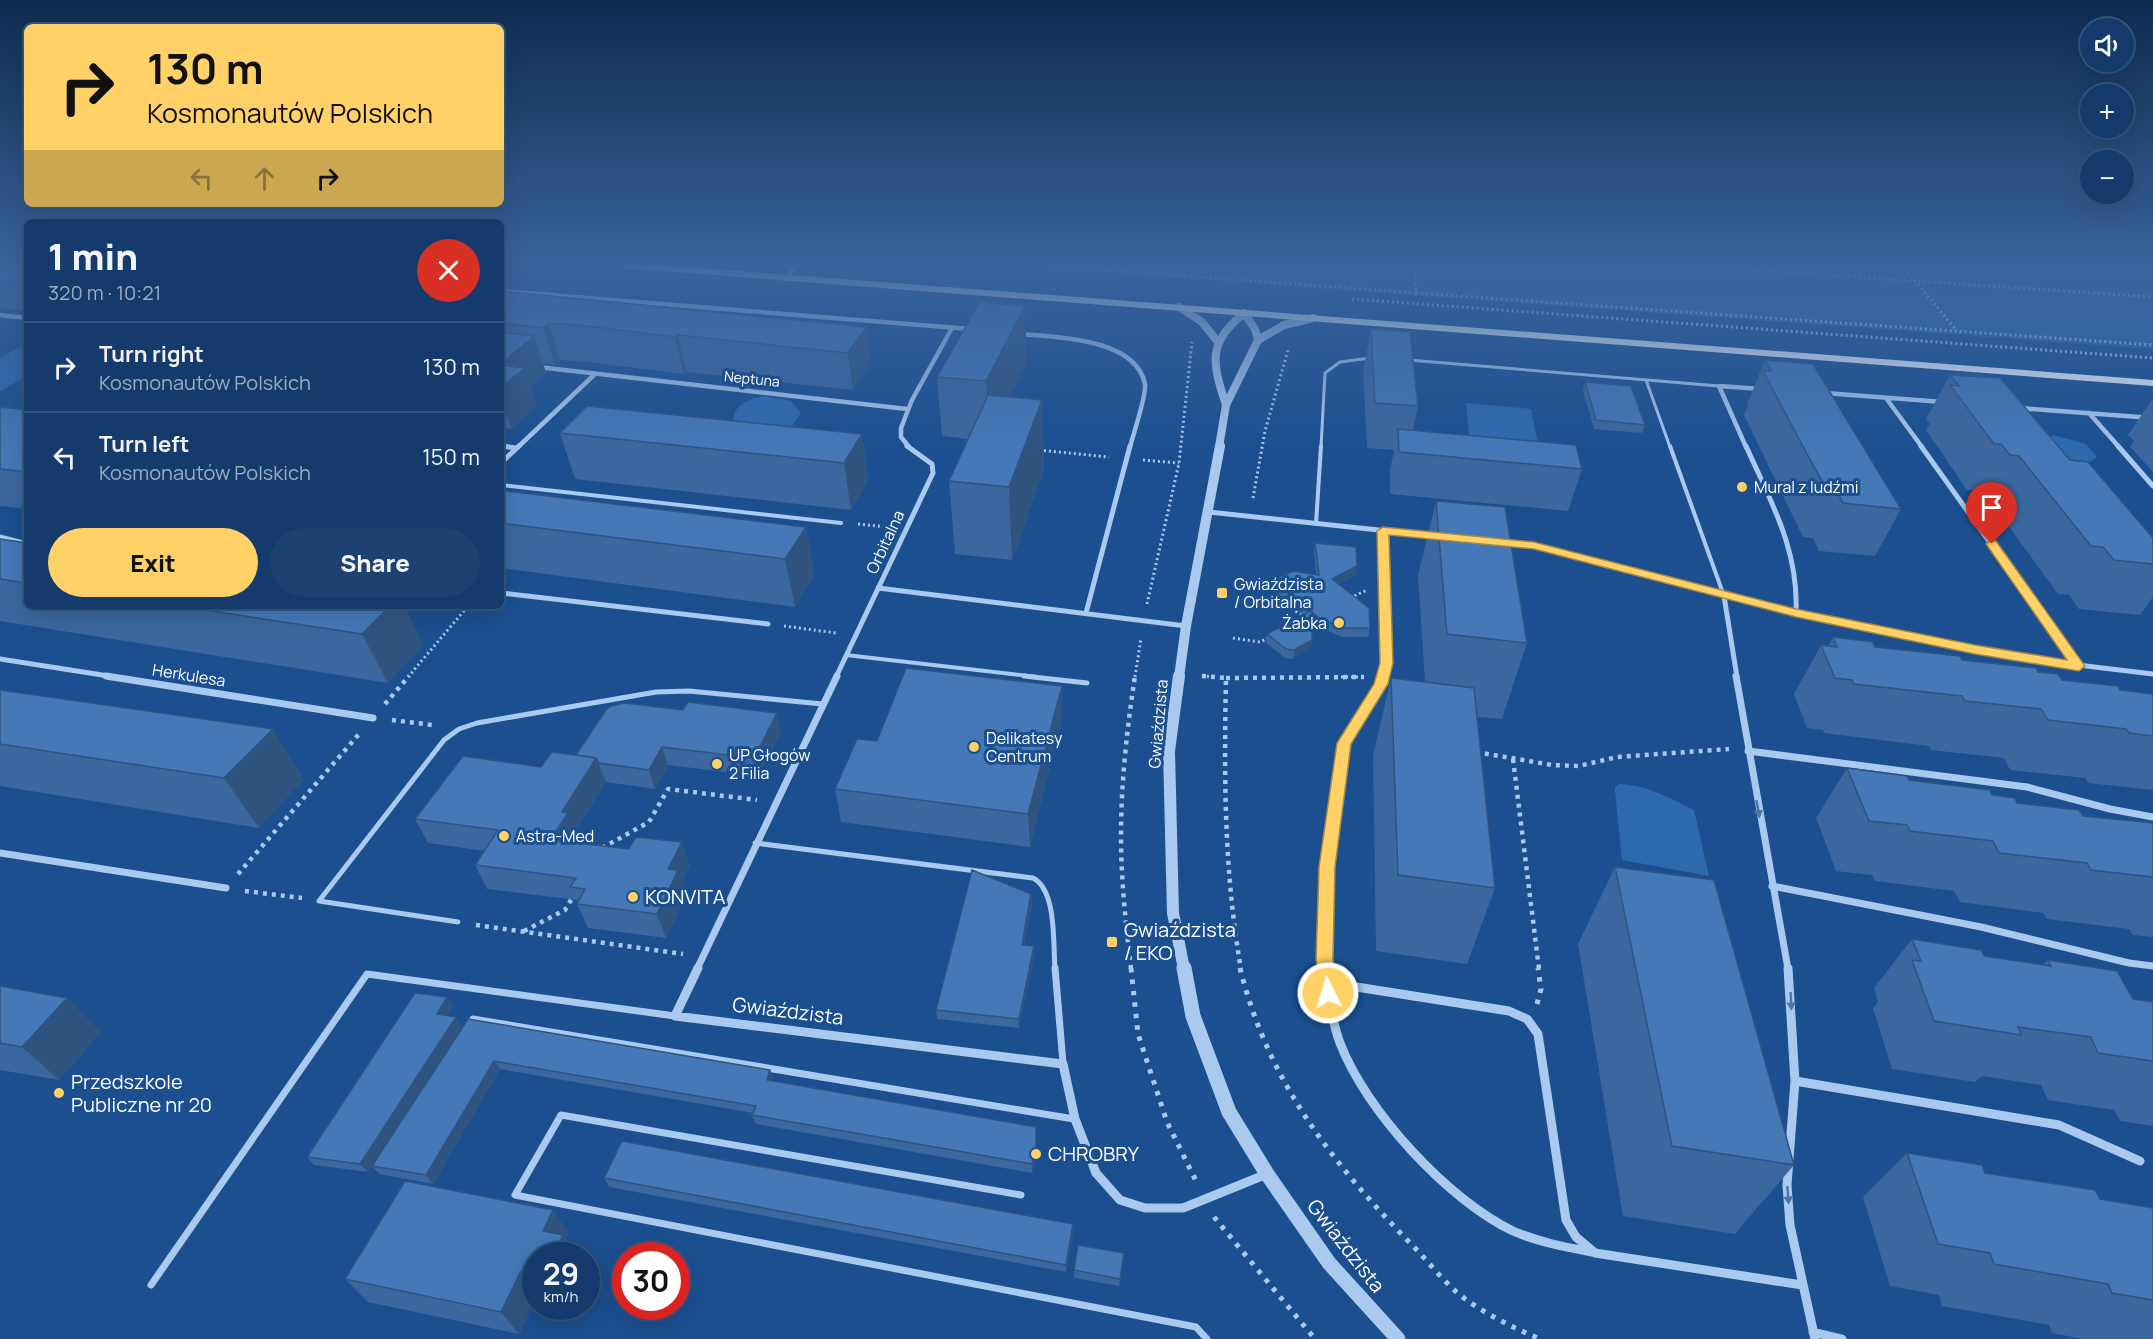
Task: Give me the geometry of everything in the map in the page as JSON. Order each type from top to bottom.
[{"type":"main road","points":[[1436,327],[2153,383]]},
{"type":"street","points":[[946,327],[975,330]]},
{"type":"street","points":[[1206,327],[1218,342],[1228,327]]},
{"type":"street","points":[[1254,327],[1258,340],[1280,327]]},
{"type":"street","name":"Orbitalna","points":[[952,328],[907,409],[901,428],[901,436],[932,464],[933,473],[878,588],[1186,626]]},
{"type":"street","points":[[1009,333],[1077,339],[1101,345],[1123,355],[1144,376],[1146,386],[1086,613]]},
{"type":"street","name":"Gwiaździsta","points":[[1258,340],[1226,405],[1209,512],[1186,626],[1169,751],[1173,912],[1193,1016],[1229,1112],[1267,1174],[1329,1263],[1398,1339]]},
{"type":"street","name":"Gwiaździsta","points":[[1218,342],[1215,369],[1226,405]]},
{"type":"street","name":"Neptuna","points":[[536,367],[907,409]]},
{"type":"street","points":[[504,460],[595,374]]},
{"type":"street","points":[[1767,389],[1719,386],[1786,535],[1794,560],[1796,613]]},
{"type":"street","points":[[1814,393],[1945,402]]},
{"type":"street","points":[[1886,398],[2079,666]]},
{"type":"street","points":[[2017,408],[2153,418]]},
{"type":"street","points":[[2089,413],[2153,486]]},
{"type":"street","points":[[504,446],[516,448]]},
{"type":"street","points":[[1209,512],[1441,537]]},
{"type":"street","points":[[1383,531],[1387,663],[1381,684],[1344,743],[1327,867],[1325,959],[1329,1011],[1342,1047],[1365,1090],[1399,1136],[1461,1197],[1504,1227],[1540,1241],[1595,1253],[1802,1285]]},
{"type":"street","points":[[0,537],[24,543]]},
{"type":"street","points":[[1499,542],[1534,546],[1796,613],[1975,650],[2079,666],[2153,674]]},
{"type":"street","points":[[675,1016],[701,956],[878,588]]},
{"type":"street","points":[[504,593],[768,624]]},
{"type":"street","points":[[1724,596],[1748,751],[1790,981],[1796,1081],[1787,1185],[1790,1225],[1814,1336],[1842,1339]]},
{"type":"street","name":"Herkulesa","points":[[0,659],[373,718]]},
{"type":"street","points":[[1748,751],[2027,787],[2110,809],[2153,817]]},
{"type":"street","points":[[0,853],[226,888]]},
{"type":"street","points":[[1772,886],[1981,927],[2129,963],[2153,966]]},
{"type":"street","points":[[1325,959],[1334,973],[1350,986],[1509,1011],[1527,1019],[1538,1034],[1566,1220],[1576,1237],[1595,1253]]},
{"type":"street","name":"Gwiaździsta","points":[[675,1016],[1063,1064]]},
{"type":"street","points":[[1063,1064],[1075,1119],[1096,1173],[1120,1200],[1146,1208],[1183,1208],[1267,1174]]},
{"type":"street","points":[[1796,1081],[2059,1125],[2140,1161]]},
{"type":"lane","points":[[1316,524],[1325,373],[1331,366],[1343,361],[1371,358]]},
{"type":"lane","points":[[1404,360],[1719,386]]},
{"type":"lane","points":[[1646,380],[1724,596]]},
{"type":"lane","points":[[504,485],[841,523]]},
{"type":"lane","points":[[846,655],[1087,683]]},
{"type":"lane","points":[[458,922],[319,901],[444,740],[459,729],[477,723],[656,692],[689,691],[822,704]]},
{"type":"lane","points":[[755,843],[1028,876],[1041,880],[1047,890],[1050,904],[1063,1064]]},
{"type":"lane","points":[[151,1285],[368,974],[675,1016]]},
{"type":"lane","points":[[467,1029],[473,1019],[1075,1119]]},
{"type":"lane","points":[[1021,1196],[561,1115],[515,1195],[1196,1327],[1207,1339]]},
{"type":"path","points":[[1743,327],[2153,357]]},
{"type":"path","points":[[1906,327],[2153,345]]},
{"type":"path","points":[[1953,327],[1956,331]]},
{"type":"path","points":[[1147,604],[1179,463],[1192,342]]},
{"type":"path","points":[[1250,517],[1265,431],[1288,350]]},
{"type":"path","points":[[1033,450],[1179,463]]},
{"type":"path","points":[[841,523],[905,529]]},
{"type":"path","points":[[1341,602],[1384,582]]},
{"type":"path","points":[[1275,597],[1307,619],[1297,624]]},
{"type":"path","points":[[226,888],[465,609]]},
{"type":"path","points":[[768,624],[855,636]]},
{"type":"path","points":[[1233,638],[1260,642],[1279,633]]},
{"type":"path","points":[[1202,676],[1226,678],[1383,677]]},
{"type":"path","points":[[1226,678],[1223,790],[1232,913],[1240,960],[1253,1010],[1270,1057],[1295,1104],[1322,1143],[1368,1200],[1463,1297],[1540,1339]]},
{"type":"path","points":[[373,718],[459,729]]},
{"type":"path","points":[[1467,750],[1552,765],[1579,766],[1617,757],[1645,754],[1723,749],[1748,751]]},
{"type":"path","points":[[1512,758],[1541,989],[1538,1004],[1527,1019]]},
{"type":"path","points":[[596,856],[602,848],[649,822],[669,789],[766,802]]},
{"type":"path","points":[[226,888],[319,901]]},
{"type":"path","points":[[524,932],[565,910],[576,892]]},
{"type":"path","points":[[458,922],[701,956]]},
{"type":"shaded area","points":[[1856,327],[2153,327],[2153,349]]},
{"type":"shaded area","points":[[24,345],[24,378],[0,391],[0,358]]},
{"type":"shaded area","points":[[763,396],[791,401],[801,413],[793,425],[785,429],[733,424],[735,412],[742,404]]},
{"type":"shaded area","points":[[1466,403],[1531,409],[1539,449],[1470,443]]},
{"type":"shaded area","points":[[2053,435],[2086,444],[2097,457],[2082,467],[2050,454],[2039,441]]},
{"type":"shaded area","points":[[1619,784],[1649,790],[1694,810],[1709,876],[1622,860],[1615,791],[1615,787]]},
{"type":"building","points":[[598,327],[866,327],[848,353],[678,335],[675,337]]},
{"type":"building","points":[[965,327],[1014,327],[986,381],[937,377]]},
{"type":"building","points":[[1371,329],[1410,332],[1418,406],[1375,403]]},
{"type":"building","points":[[504,332],[534,336],[504,361]]},
{"type":"building","points":[[1765,360],[1813,364],[1901,509],[1843,503],[1837,491],[1827,490],[1763,371],[1771,371]]},
{"type":"building","points":[[504,365],[525,368],[504,385]]},
{"type":"building","points":[[1950,375],[2000,378],[2070,460],[2088,462],[2153,538],[2153,564],[2114,560],[2103,547],[2091,546],[2019,456],[2010,455],[2001,444],[1994,444],[1950,385],[1959,386]]},
{"type":"building","points":[[1585,382],[1631,386],[1645,425],[1596,420]]},
{"type":"building","points":[[988,395],[1042,400],[1009,487],[949,481]]},
{"type":"building","points":[[587,406],[862,434],[844,463],[560,433]]},
{"type":"building","points":[[0,407],[24,410],[24,472],[0,469]]},
{"type":"building","points":[[1398,429],[1576,445],[1582,469],[1399,452]]},
{"type":"building","points":[[506,491],[806,527],[785,559],[504,523],[504,493]]},
{"type":"building","points":[[1436,501],[1505,507],[1527,643],[1447,634]]},
{"type":"building","points":[[0,539],[24,543],[24,583],[0,579]]},
{"type":"building","points":[[1315,543],[1356,547],[1357,566],[1332,579],[1369,608],[1370,628],[1343,628],[1319,618],[1312,612],[1312,640],[1294,650],[1286,649],[1267,634],[1311,611],[1272,580],[1294,571],[1319,575]]},
{"type":"building","points":[[200,609],[387,609],[362,634]]},
{"type":"building","points":[[1833,637],[1873,642],[1875,647],[1960,656],[1962,660],[2036,668],[2038,672],[2058,674],[2062,680],[2118,686],[2120,690],[2153,694],[2153,736],[2129,733],[2126,729],[2048,720],[2041,709],[1965,701],[1962,696],[1854,684],[1852,680],[1835,678],[1821,645],[1837,647]]},
{"type":"building","name":"Delikatesy Centrum","points":[[906,668],[1062,686],[1028,814],[835,789],[857,739],[877,741]]},
{"type":"building","points":[[1391,678],[1474,688],[1495,888],[1398,875]]},
{"type":"building","points":[[0,690],[273,729],[224,778],[0,744]]},
{"type":"building","points":[[688,702],[777,713],[754,758],[662,747],[649,770],[599,763],[596,758],[576,755],[611,706],[625,703],[683,710]]},
{"type":"building","points":[[552,752],[596,758],[562,812],[568,813],[550,840],[629,849],[636,837],[682,842],[668,869],[678,870],[657,914],[577,904],[585,889],[570,887],[576,878],[475,865],[498,830],[415,819],[463,756],[541,767]]},
{"type":"building","points":[[1847,768],[1907,776],[1909,780],[1990,790],[1992,795],[2015,798],[2017,803],[2079,810],[2083,816],[2153,823],[2153,877],[2091,870],[2087,863],[1999,853],[1993,841],[1910,831],[1907,825],[1869,821]]},
{"type":"building","points":[[1615,867],[1714,880],[1794,1165],[1672,1146]]},
{"type":"building","points":[[972,870],[1031,894],[1022,945],[1034,946],[1019,1019],[936,1010]]},
{"type":"building","points":[[1912,939],[1981,950],[1984,956],[2051,966],[2048,960],[2117,971],[2133,999],[2153,1002],[2153,1061],[2098,1053],[2091,1037],[2018,1027],[2021,1035],[1934,1021],[1912,960],[1921,961]]},
{"type":"building","points":[[0,986],[67,998],[22,1047],[0,1043]]},
{"type":"building","points":[[415,993],[447,997],[437,1014],[456,1017],[360,1164],[307,1157]]},
{"type":"building","points":[[468,1019],[770,1070],[767,1080],[1036,1127],[1036,1146],[1032,1164],[752,1115],[756,1106],[494,1061],[426,1175],[372,1166]]},
{"type":"building","points":[[622,1141],[1073,1224],[1066,1265],[604,1178]]},
{"type":"building","points":[[1907,1153],[1982,1165],[1985,1173],[2095,1190],[2100,1199],[2153,1208],[2153,1300],[2112,1293],[2108,1284],[1994,1264],[1990,1253],[1938,1244]]},
{"type":"building","points":[[405,1181],[553,1210],[543,1231],[563,1235],[560,1242],[522,1242],[522,1271],[501,1312],[345,1279]]},
{"type":"building","points":[[1078,1245],[1124,1253],[1120,1279],[1074,1270]]},
{"type":"place","name":"Mural z ludźmi","points":[[1742,487]]},
{"type":"place","name":"Gwiaździsta / Orbitalna","points":[[1222,593]]},
{"type":"place","name":"Żabka","points":[[1339,623]]},
{"type":"place","name":"Delikatesy Centrum","points":[[974,747]]},
{"type":"place","name":"UP Głogów 2 Filia","points":[[717,764]]},
{"type":"place","name":"Astra-Med","points":[[504,836]]},
{"type":"place","name":"KONVITA","points":[[633,897]]},
{"type":"place","name":"Gwiaździsta / EKO","points":[[1112,942]]},
{"type":"place","name":"Przedszkole Publiczne nr 20","points":[[59,1093]]},
{"type":"place","name":"CHROBRY","points":[[1036,1154]]},
{"type":"route","points":[[1328,993],[1325,959],[1327,867],[1344,743],[1381,684],[1387,663],[1383,531],[1534,546],[1796,613],[1975,650],[2079,666],[1992,544]]}]
